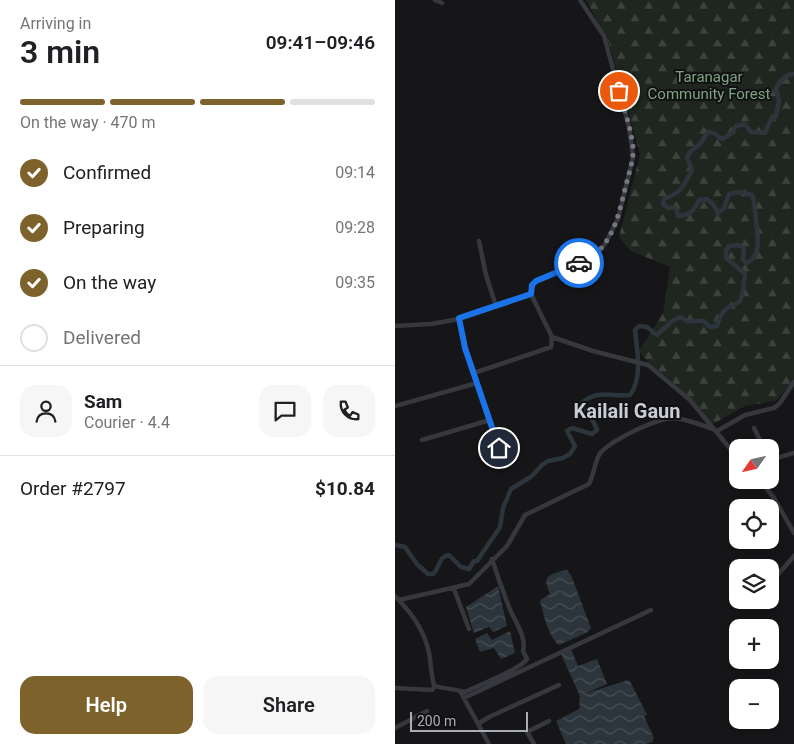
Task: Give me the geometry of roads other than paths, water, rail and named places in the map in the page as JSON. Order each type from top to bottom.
[{"type":"street","points":[[435,0],[441,3]]},
{"type":"street","points":[[474,373],[551,347],[552,337],[531,294],[532,285],[536,281],[588,260],[599,252],[618,219],[633,157],[629,127],[604,36],[580,0]]},
{"type":"street","points":[[479,241],[495,306]]},
{"type":"street","points":[[395,326],[431,324],[459,318],[531,294]]},
{"type":"street","points":[[459,318],[465,348],[499,448]]},
{"type":"street","points":[[552,337],[647,365],[690,400],[729,447]]},
{"type":"street","points":[[395,406],[477,382]]},
{"type":"street","points":[[399,600],[449,588],[454,589],[469,584],[507,546],[525,515],[589,484],[599,455],[620,439],[656,422],[675,418],[717,431],[745,416],[773,408],[780,403],[794,382]]},
{"type":"street","points":[[421,440],[490,420]]},
{"type":"street","points":[[754,428],[760,439]]},
{"type":"street","points":[[779,457],[794,453]]},
{"type":"street","points":[[768,489],[794,532]]},
{"type":"street","points":[[779,572],[794,556]]},
{"type":"street","points":[[435,686],[465,692],[515,668],[527,659],[523,651],[525,646],[492,559]]},
{"type":"street","points":[[454,589],[469,629]]},
{"type":"street","points":[[395,596],[416,622],[422,633],[429,652],[431,676],[435,686]]},
{"type":"street","points":[[464,698],[651,610]]},
{"type":"street","points":[[478,724],[559,684]]},
{"type":"street","points":[[395,688],[425,691],[432,690],[435,686]]},
{"type":"street","points":[[457,690],[460,691],[489,744]]},
{"type":"street","points":[[395,728],[427,711]]},
{"type":"street","points":[[534,744],[527,732],[549,722]]},
{"type":"water","points":[[567,570],[571,575],[591,628],[588,632],[559,645],[555,642],[549,631],[540,601],[550,594],[546,580],[550,575]]},
{"type":"water","points":[[498,586],[507,626],[493,632],[489,627],[474,633],[466,607]]},
{"type":"water","points":[[510,631],[515,653],[501,659],[494,648],[480,652],[475,639],[487,633],[492,640]]},
{"type":"water","points":[[571,649],[578,666],[597,659],[607,684],[584,694],[628,680],[630,681],[647,715],[644,716],[654,738],[652,742],[646,744],[566,744],[556,721],[579,709],[580,705],[580,696],[561,654]]},
{"type":"waterway","points":[[395,545],[405,547],[417,564],[428,574],[433,574],[441,560],[449,555],[461,567],[469,569],[474,561],[477,561],[500,527],[503,508],[511,489],[532,476],[548,461],[563,458],[570,454],[575,446],[567,431],[572,428],[592,434],[597,430],[582,403],[593,396],[605,394],[630,395],[637,380],[638,355],[635,330],[639,326],[647,327],[657,335],[672,321],[680,317],[687,321],[704,321],[710,327],[717,326],[720,316],[724,311],[740,301],[745,274],[726,258],[726,251],[729,246],[739,245],[744,249],[743,259],[746,263],[755,256],[758,237],[752,195],[740,192],[729,194],[724,208],[718,213],[713,204],[707,199],[699,200],[691,212],[678,216],[674,207],[668,208],[663,204],[664,199],[675,194],[684,185],[692,170],[687,158],[708,132],[714,133],[722,139],[732,133],[736,126],[745,124],[751,132],[765,133],[770,121],[776,116],[779,101],[776,88],[781,80],[794,74]]},
{"type":"district","name":"Kailali Gaun","points":[[627,411]]},
{"type":"park label","name":"Taranagar Community Forest","points":[[709,86]]}]
